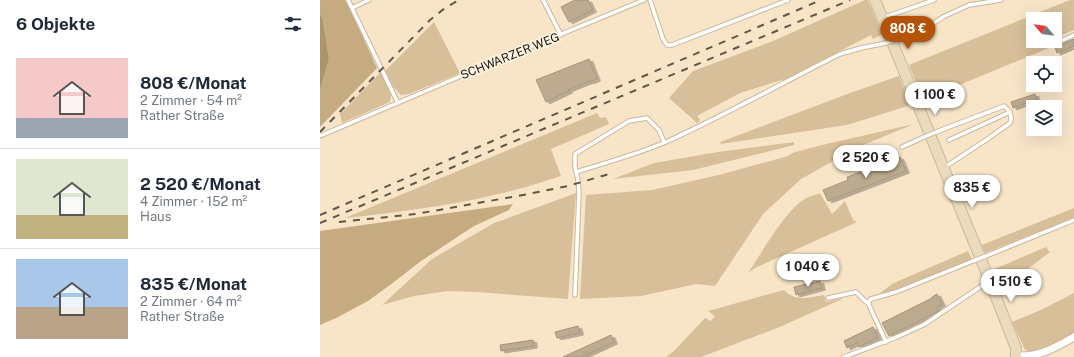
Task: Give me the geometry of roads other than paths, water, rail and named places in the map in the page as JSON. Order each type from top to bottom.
[{"type":"street","points":[[875,0],[990,280],[1016,354],[1028,357],[1038,355],[1074,338]]},
{"type":"lane","points":[[348,0],[398,103]]},
{"type":"lane","points":[[352,8],[369,0]]},
{"type":"lane","points":[[543,0],[561,35]]},
{"type":"lane","name":"SCHWARZER WEG","points":[[320,136],[644,0]]},
{"type":"lane","points":[[650,0],[663,39],[667,45],[672,45],[788,0]]},
{"type":"lane","points":[[882,16],[888,16],[934,0]]},
{"type":"lane","points":[[576,172],[636,153],[700,126],[840,54],[898,39],[925,28],[943,17],[969,5],[1001,0]]},
{"type":"lane","points":[[1063,40],[1074,35]]},
{"type":"lane","points":[[902,147],[936,132],[1004,106],[1010,112],[1012,119],[1010,123],[944,168]]},
{"type":"lane","points":[[949,140],[1010,112]]},
{"type":"lane","points":[[575,294],[580,192],[574,167],[575,154],[629,121],[647,118],[659,130],[664,142]]},
{"type":"lane","points":[[868,303],[871,299],[907,288],[1074,220]]},
{"type":"lane","points":[[844,357],[886,342],[925,324],[990,280]]},
{"type":"lane","points":[[828,298],[856,292],[868,303],[886,342]]},
{"type":"railway","points":[[320,132],[430,20],[445,8],[459,0]]},
{"type":"railway","points":[[320,215],[821,0]]},
{"type":"railway","points":[[320,223],[850,0]]},
{"type":"railway","points":[[339,222],[416,214],[523,195],[568,186],[609,174]]}]
